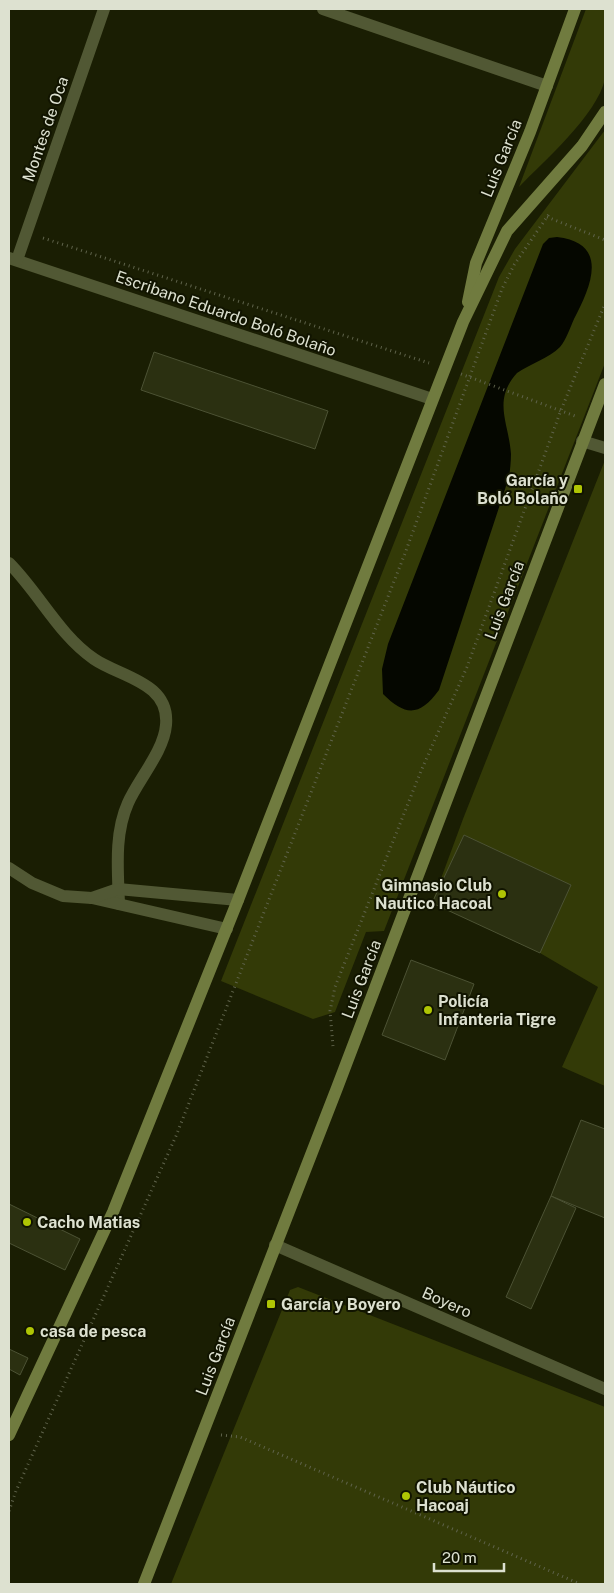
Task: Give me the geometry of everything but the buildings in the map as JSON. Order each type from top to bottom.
[{"type":"main road","name":"Luis García","points":[[463,322],[476,263],[547,86],[575,9]]},
{"type":"main road","name":"Luis García","points":[[9,1435],[113,1212],[227,929],[463,322],[507,231],[582,146],[605,112]]},
{"type":"main road","name":"Luis García","points":[[144,1584],[276,1245],[605,384]]},
{"type":"street","name":"Montes de Oca","points":[[13,259],[26,233],[104,9]]},
{"type":"street","points":[[323,9],[547,86]]},
{"type":"street","name":"Escribano Eduardo Boló Bolaño","points":[[13,259],[432,399]]},
{"type":"street","points":[[582,441],[605,448]]},
{"type":"street","points":[[9,563],[25,580],[77,647],[100,663],[142,682],[157,694],[165,712],[166,726],[163,739],[127,804],[118,839],[119,904]]},
{"type":"street","points":[[9,868],[32,883],[63,896],[92,898],[227,929]]},
{"type":"street","points":[[92,898],[118,889],[238,900]]},
{"type":"street","name":"Boyero","points":[[276,1245],[605,1389]]},
{"type":"path","points":[[9,1511],[16,1491],[176,1136],[404,556],[502,289],[514,265],[551,210]]},
{"type":"path","points":[[547,217],[605,240]]},
{"type":"path","points":[[26,233],[444,368],[590,421]]},
{"type":"path","points":[[334,1053],[330,1011],[335,988],[421,771],[467,667],[561,410],[605,304]]},
{"type":"path","points":[[203,1433],[240,1437],[580,1584]]},
{"type":"green space","points":[[586,9],[605,9],[607,63],[605,79],[600,93],[581,122],[519,187]]},
{"type":"green space","points":[[605,130],[605,363],[384,931],[366,932],[335,1012],[313,1019],[221,981],[499,277],[515,249]]},
{"type":"green space","points":[[605,460],[605,1086],[562,1067],[598,987],[540,953],[432,903],[463,819]]},
{"type":"green space","name":"Club Náutico Hacoaj","points":[[298,1287],[605,1407],[605,1584],[171,1584],[290,1290]]},
{"type":"shaded area","points":[[557,237],[574,241],[584,248],[590,257],[592,268],[586,294],[560,347],[517,373],[509,383],[505,393],[504,412],[511,454],[509,477],[439,690],[432,699],[419,709],[406,710],[399,707],[383,694],[382,669],[388,644],[543,244],[549,238]]},
{"type":"place","name":"García y Boló Bolaño","points":[[578,489]]},
{"type":"place","name":"Gimnasio Club Nautico Hacoal","points":[[502,894]]},
{"type":"place","name":"Policía Infanteria Tigre","points":[[428,1010]]},
{"type":"place","name":"Cacho Matias","points":[[27,1222]]},
{"type":"place","name":"García y Boyero","points":[[271,1304]]},
{"type":"place","name":"casa de pesca","points":[[30,1331]]},
{"type":"place","name":"Club Náutico Hacoaj","points":[[406,1496]]}]
